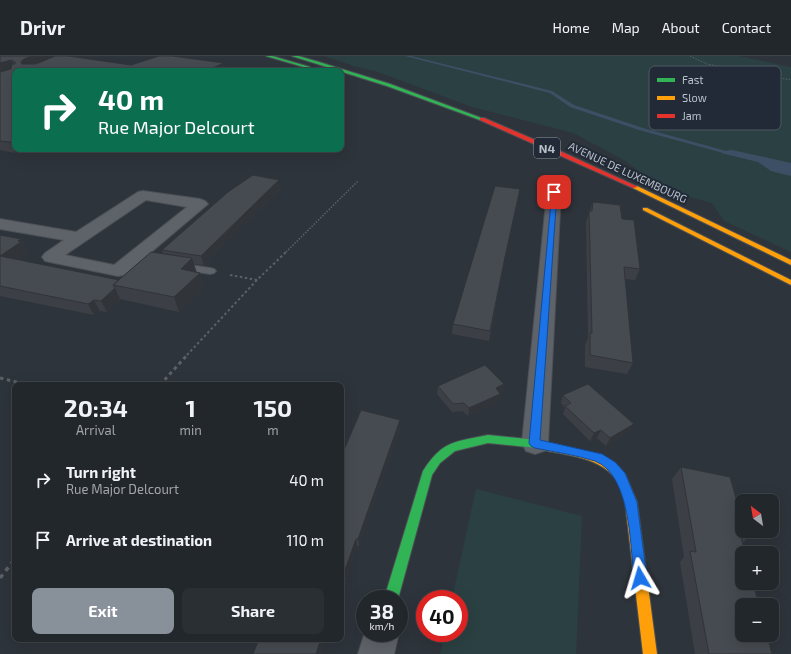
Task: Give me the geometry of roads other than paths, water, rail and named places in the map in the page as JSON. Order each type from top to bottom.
[{"type":"main road","points":[[268,56],[309,68]]},
{"type":"main road","name":"AVENUE DE LUXEMBOURG","points":[[294,56],[332,68]]},
{"type":"main road","name":"AVENUE DE LUXEMBOURG","points":[[344,72],[475,117],[583,163],[791,263]]},
{"type":"main road","points":[[344,79],[390,95]]},
{"type":"main road","points":[[639,207],[791,283]]},
{"type":"main road","points":[[394,590],[427,474],[436,460],[452,447],[488,438],[535,443],[598,458],[611,466],[621,477],[631,502],[650,654]]},
{"type":"street","points":[[535,443],[554,192]]},
{"type":"street","points":[[0,224],[79,237],[143,194],[200,204],[141,260],[118,271],[51,257],[79,237]]},
{"type":"street","points":[[376,654],[379,642]]},
{"type":"lane","points":[[164,264],[210,271]]},
{"type":"water","points":[[732,150],[791,163],[791,176],[771,171],[758,162],[721,153],[723,151]]},
{"type":"waterway","points":[[407,56],[551,92],[572,106],[641,129],[734,154]]}]
